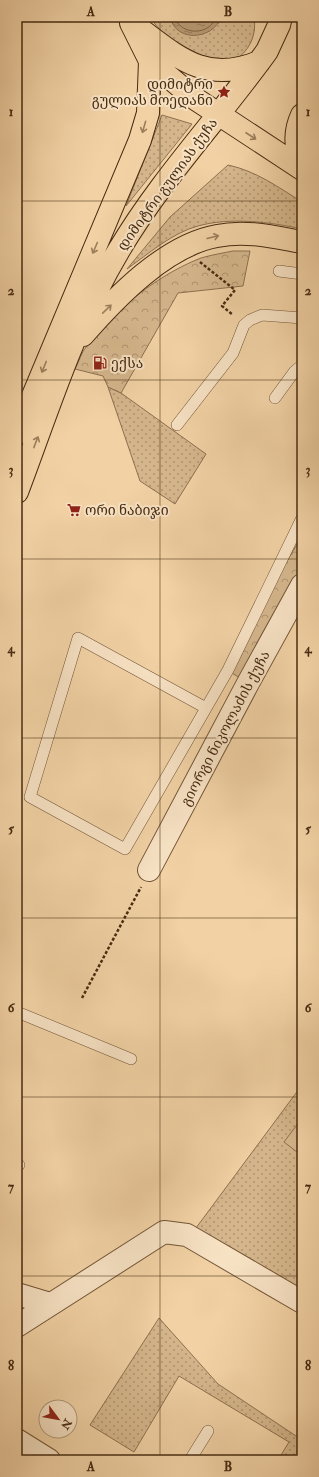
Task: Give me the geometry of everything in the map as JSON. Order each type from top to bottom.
[{"type":"highway","name":"დიმიტრი გულიას ქუჩა","points":[[17,492],[85,313],[119,249],[139,218],[259,62],[274,38],[281,17]]},
{"type":"highway","points":[[129,20],[180,58],[200,67],[228,71],[242,69],[259,62]]},
{"type":"highway","points":[[129,20],[150,61],[194,98],[302,169]]},
{"type":"highway","name":"დიმიტრი გულიას ქუჩა","points":[[17,434],[140,140],[148,113],[150,61]]},
{"type":"highway","points":[[302,115],[298,124],[296,143],[298,155],[302,161]]},
{"type":"highway","points":[[71,348],[104,311],[142,277],[176,252],[198,241],[217,236],[242,234],[302,242]]},
{"type":"street","name":"გიორგი ნიკოლაძის ქუჩა","points":[[149,870],[302,585]]},
{"type":"street","points":[[17,1326],[164,1232],[188,1235],[302,1302]]},
{"type":"street","points":[[17,1294],[50,1304]]},
{"type":"street","points":[[17,1440],[48,1460]]},
{"type":"lane","points":[[279,271],[302,274]]},
{"type":"lane","points":[[177,425],[233,353],[244,325],[250,320],[262,315],[302,318]]},
{"type":"lane","points":[[275,398],[294,372],[302,365]]},
{"type":"lane","points":[[206,708],[78,638],[30,796],[125,849],[228,670],[302,518]]},
{"type":"lane","points":[[17,1012],[131,1059]]},
{"type":"lane","points":[[190,1460],[208,1431]]},
{"type":"path","points":[[200,262],[235,290],[222,306]]},
{"type":"path","points":[[82,998],[149,870]]},
{"type":"green space","points":[[149,17],[170,17],[171,22],[219,23],[221,17],[254,17],[255,26],[251,42],[242,55],[236,60],[220,66],[167,38]]},
{"type":"green space","points":[[162,115],[192,124],[126,206]]},
{"type":"green space","points":[[228,165],[257,175],[302,202],[302,229],[277,224],[237,221],[210,223],[188,229],[170,239],[127,269],[170,217]]},
{"type":"green space","points":[[233,251],[250,251],[243,286],[178,293],[121,393],[108,387],[103,376],[75,369],[84,349],[97,333],[123,307],[138,295],[153,284],[185,265],[201,258]]},
{"type":"green space","points":[[108,387],[121,393],[206,454],[175,504],[140,481]]},
{"type":"green space","points":[[302,536],[302,578],[242,679],[223,668]]},
{"type":"green space","points":[[302,1085],[302,1294],[193,1232]]},
{"type":"green space","points":[[302,1118],[302,1156],[284,1142]]},
{"type":"green space","points":[[159,1318],[218,1384],[302,1440],[302,1444],[296,1452],[302,1455],[302,1460],[278,1460],[289,1442],[179,1376],[134,1452],[90,1425]]},
{"type":"water","points":[[170,17],[221,17],[217,25],[210,30],[203,34],[195,35],[179,31]]},
{"type":"place","name":"დიმიტრი გულიას მოედანი","points":[[224,92]]},
{"type":"place","name":"ექსა","points":[[100,363]]},
{"type":"place","name":"ორი ნაბიჯი","points":[[74,510]]}]
